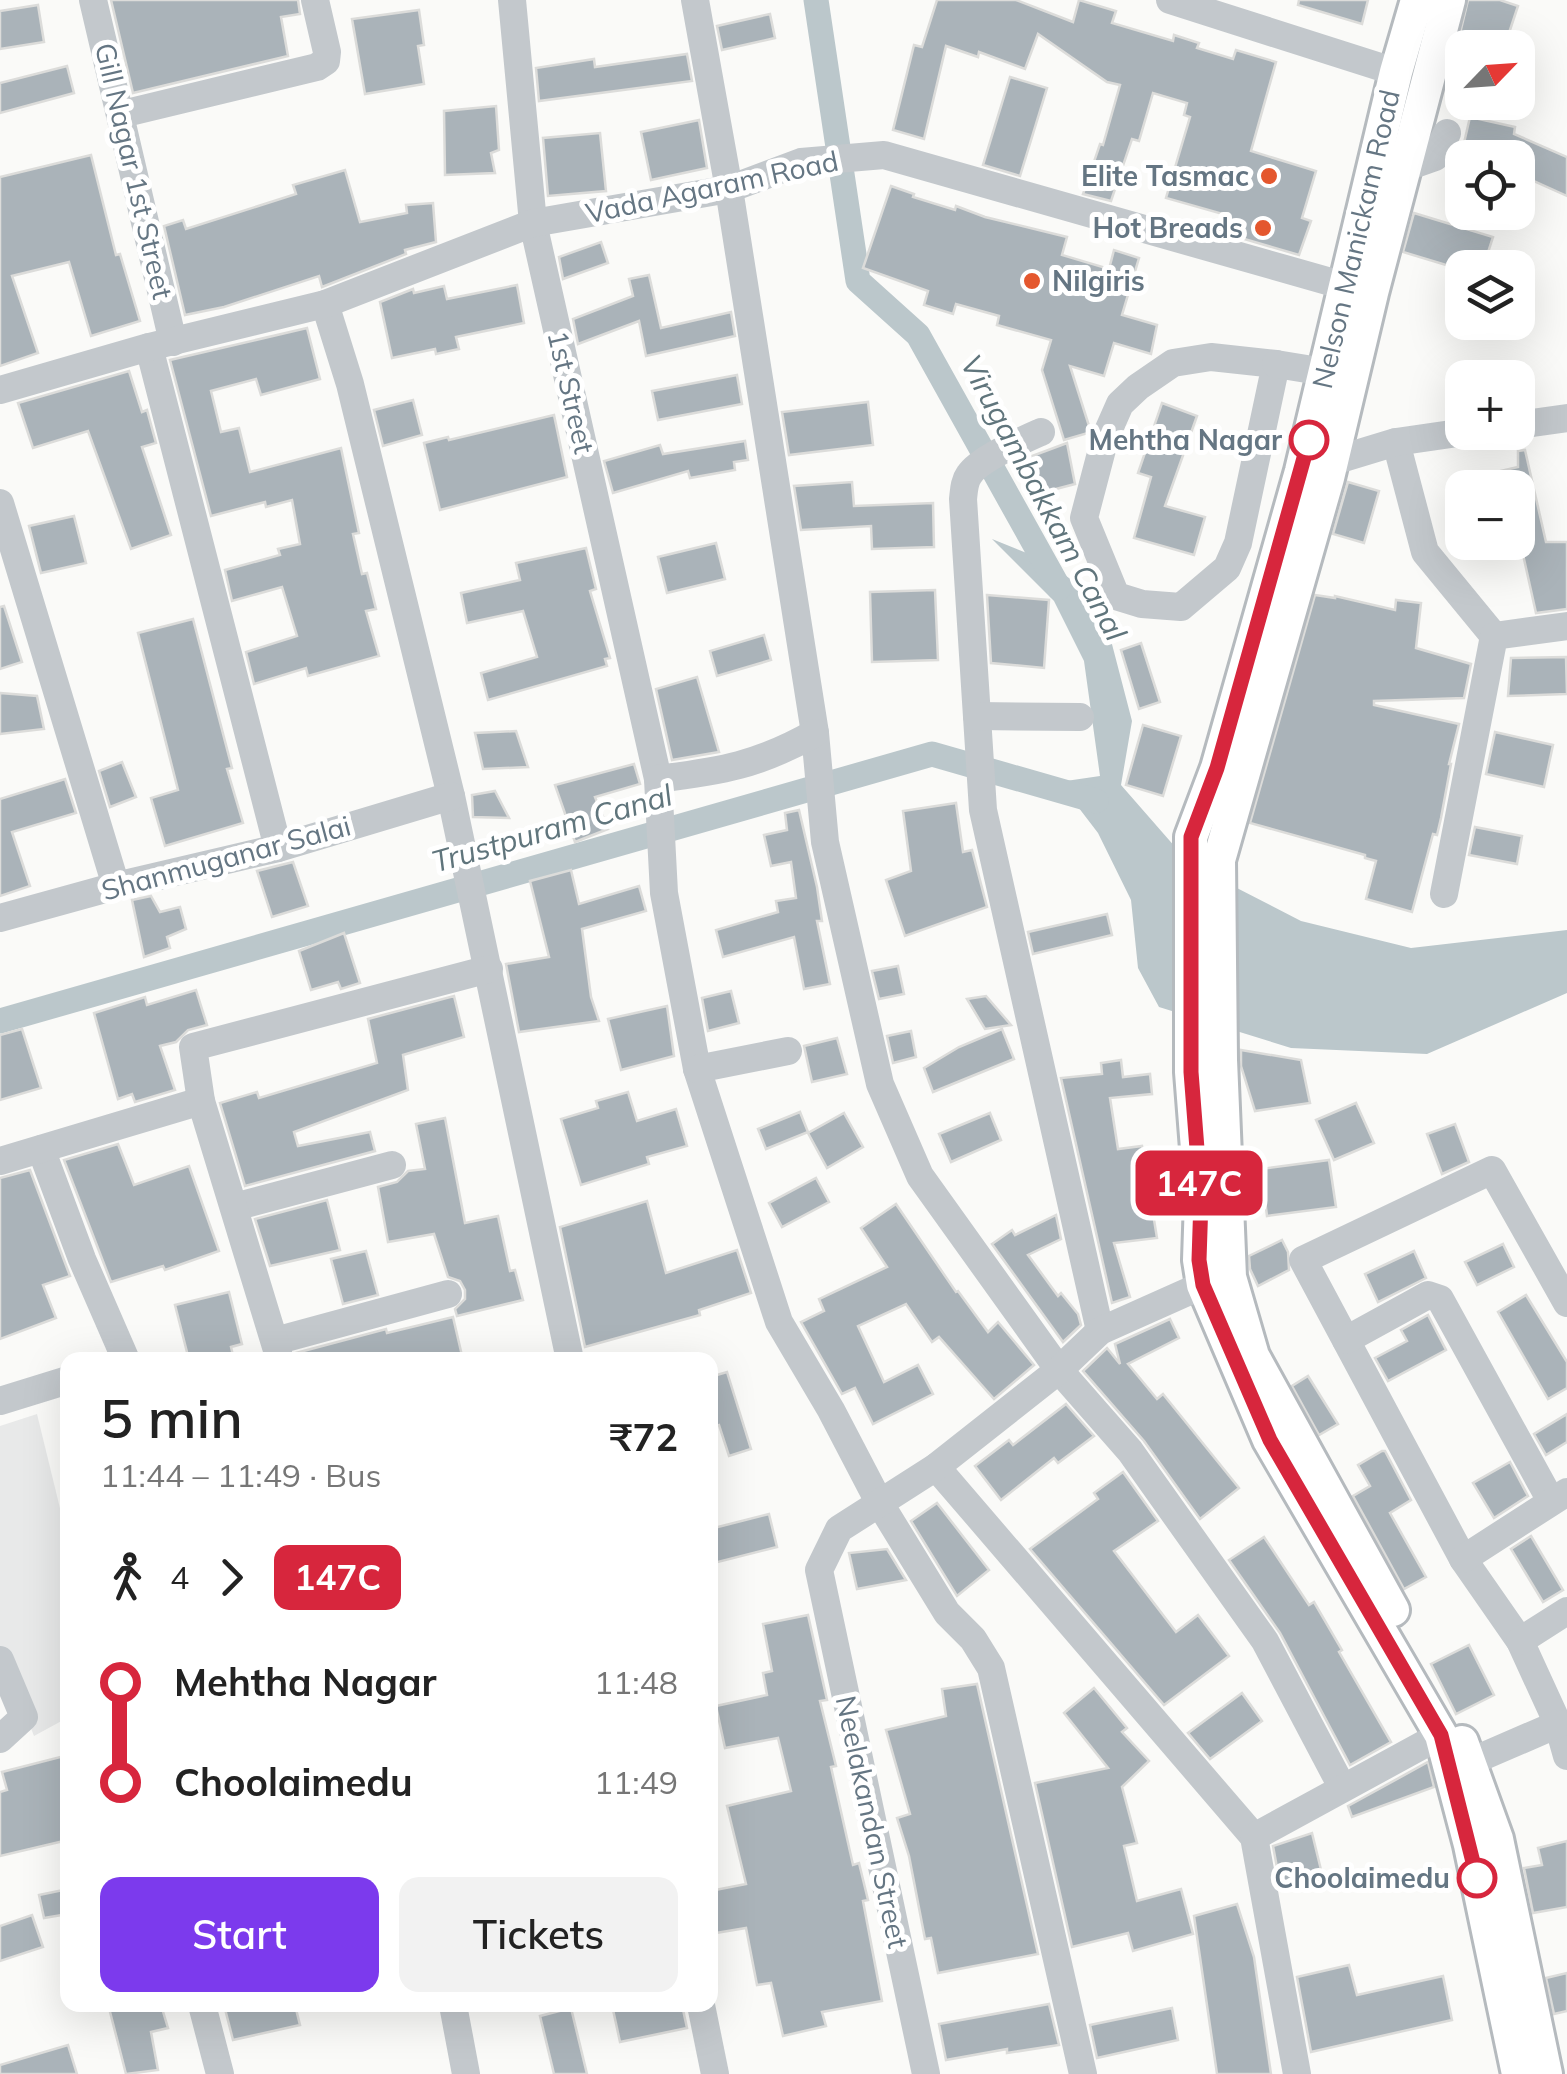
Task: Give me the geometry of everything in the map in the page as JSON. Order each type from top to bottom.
[{"type":"main road","name":"Nelson Manickam Road","points":[[1417,0],[1396,72],[1359,290],[1219,860],[1199,1260],[1203,1285],[1270,1440],[1441,1735],[1470,1845],[1518,2074]]},
{"type":"main road","name":"Nelson Manickam Road","points":[[1449,0],[1406,161],[1325,372],[1317,466],[1274,569],[1217,768],[1191,837],[1206,1066],[1228,1200],[1226,1258],[1252,1356],[1457,1728],[1497,1839],[1546,2074]]},
{"type":"street","name":"Gill Nagar 1st Street","points":[[94,0],[122,114],[161,345],[278,848]]},
{"type":"street","points":[[122,114],[317,67],[326,60],[327,52],[315,0]]},
{"type":"street","name":"1st Street","points":[[512,0],[533,223],[658,780],[664,893],[697,1069],[779,1322],[946,1613],[973,1639],[991,1668],[1083,2074]]},
{"type":"street","points":[[694,0],[730,189],[815,733],[825,842],[880,1084],[920,1176],[1058,1370],[1130,1451],[1265,1641],[1342,1787]]},
{"type":"street","points":[[1170,0],[1396,72]]},
{"type":"street","points":[[1406,161],[1418,163],[1435,157],[1448,134]]},
{"type":"street","name":"Vada Agaram Road","points":[[0,390],[325,304],[533,223],[730,189],[801,162],[884,155],[1359,290]]},
{"type":"street","points":[[325,304],[350,384],[451,796],[568,1352]]},
{"type":"street","points":[[1276,364],[1232,556],[1181,607],[1142,604],[1116,596],[1084,518],[1105,438],[1120,404],[1138,387],[1186,358],[1276,364],[1325,372]]},
{"type":"street","points":[[1535,423],[1567,418]]},
{"type":"street","points":[[1041,432],[971,471],[966,480],[963,500],[977,716],[984,810],[1100,1331]]},
{"type":"street","points":[[1317,466],[1396,442],[1445,435]]},
{"type":"street","points":[[1396,442],[1425,552],[1494,636]]},
{"type":"street","points":[[0,503],[116,886]]},
{"type":"street","points":[[1232,556],[1274,569]]},
{"type":"street","points":[[1494,636],[1567,626]]},
{"type":"street","points":[[1444,894],[1494,636]]},
{"type":"street","points":[[977,716],[1080,717]]},
{"type":"street","points":[[658,780],[735,769],[815,733]]},
{"type":"street","name":"Shanmuganar Salai","points":[[0,918],[278,848],[451,796]]},
{"type":"street","points":[[448,1294],[278,1351],[202,1101],[193,1047],[489,969]]},
{"type":"street","points":[[697,1069],[788,1051]]},
{"type":"street","points":[[0,1161],[202,1101]]},
{"type":"street","points":[[41,1149],[123,1352]]},
{"type":"street","points":[[234,1207],[392,1165]]},
{"type":"street","points":[[1567,1303],[1492,1170],[1302,1260],[1464,1560],[1520,1640],[1558,1724],[1567,1756]]},
{"type":"street","points":[[879,1502],[936,1467],[1058,1370],[1100,1331],[1203,1285]]},
{"type":"street","points":[[1346,1340],[1434,1294],[1559,1497],[1464,1560]]},
{"type":"street","points":[[0,1401],[60,1382]]},
{"type":"street","points":[[936,1467],[1254,1837],[1298,2074]]},
{"type":"street","name":"Neelakandan Street","points":[[879,1502],[840,1529],[819,1570],[926,2074]]},
{"type":"street","points":[[1520,1640],[1567,1612]]},
{"type":"street","points":[[0,1660],[24,1717],[0,1739]]},
{"type":"street","points":[[1470,1762],[1558,1724]]},
{"type":"street","points":[[1254,1837],[1441,1735]]},
{"type":"street","points":[[204,2012],[220,2074]]},
{"type":"street","points":[[454,2012],[466,2074]]},
{"type":"street","points":[[703,2012],[715,2074]]},
{"type":"shaded area","points":[[992,539],[1044,560],[1080,586],[1107,625],[1132,721],[1121,785],[1190,864],[1301,921],[1411,948],[1567,930],[1567,993],[1427,1054],[1291,1048],[1159,1007],[1138,968],[1131,900],[1098,833],[1059,782],[1100,776],[1084,661],[1054,601]]},
{"type":"shaded area","points":[[37,1414],[60,1508],[60,1722],[34,1736],[0,1649],[0,1426]]},
{"type":"building","points":[[111,0],[298,0],[300,14],[281,17],[288,56],[133,93]]},
{"type":"building","points":[[937,0],[1016,0],[1073,22],[1079,0],[1116,11],[1112,23],[1173,41],[1174,35],[1199,43],[1197,48],[1233,59],[1236,50],[1276,62],[1251,151],[1316,171],[1302,218],[1311,221],[1299,255],[1217,231],[1223,214],[1166,198],[1190,117],[1184,115],[1187,103],[1153,93],[1139,141],[1132,139],[1111,201],[1083,194],[1100,144],[1103,145],[1120,85],[1107,82],[1038,34],[1025,69],[979,52],[978,57],[946,46],[924,139],[893,130],[914,45],[922,47]]},
{"type":"building","points":[[1299,0],[1368,0],[1362,24],[1298,5]]},
{"type":"building","points":[[1468,0],[1500,0],[1518,6],[1510,30],[1461,30]]},
{"type":"building","points":[[38,5],[44,42],[0,49],[0,11]]},
{"type":"building","points":[[419,10],[424,45],[418,46],[424,84],[365,94],[352,19]]},
{"type":"building","points":[[770,14],[775,38],[722,50],[717,26]]},
{"type":"building","points":[[687,54],[692,81],[539,101],[536,68],[594,59],[595,67]]},
{"type":"building","points":[[67,66],[74,93],[0,113],[0,83]]},
{"type":"building","points":[[1010,77],[1047,88],[1020,176],[983,165]]},
{"type":"building","points":[[496,106],[499,150],[491,153],[495,173],[445,175],[444,111]]},
{"type":"building","points":[[699,120],[707,168],[651,180],[641,132]]},
{"type":"building","points":[[1469,120],[1484,120],[1515,127],[1514,134],[1528,140],[1465,140]]},
{"type":"building","points":[[600,133],[606,191],[548,196],[543,138]]},
{"type":"building","points":[[1535,143],[1567,157],[1567,196],[1535,182]]},
{"type":"building","points":[[91,155],[116,255],[120,254],[140,321],[91,336],[69,262],[12,276],[38,353],[0,366],[0,177]]},
{"type":"building","points":[[345,170],[360,222],[407,213],[406,205],[433,203],[436,242],[405,250],[406,254],[322,287],[319,276],[224,307],[185,315],[164,226],[183,220],[186,229],[296,194],[293,185]]},
{"type":"building","points":[[891,186],[955,210],[956,206],[1067,237],[1062,255],[1109,269],[1114,250],[1139,258],[1122,315],[1157,325],[1151,354],[1114,343],[1104,376],[1070,366],[1088,433],[1064,440],[1042,370],[1051,340],[997,325],[999,316],[956,304],[953,314],[924,305],[928,291],[863,268]]},
{"type":"building","points":[[1414,213],[1445,222],[1445,230],[1470,230],[1493,237],[1489,250],[1445,250],[1445,265],[1403,252]]},
{"type":"building","points":[[601,242],[608,263],[563,279],[559,257]]},
{"type":"building","points":[[649,275],[661,328],[731,312],[735,336],[646,356],[639,321],[578,344],[573,319],[633,296],[629,279]]},
{"type":"building","points":[[517,285],[524,323],[456,337],[459,349],[436,354],[435,349],[392,358],[380,302],[413,289],[414,293],[444,286],[447,299]]},
{"type":"building","points":[[307,328],[320,379],[261,395],[256,379],[211,391],[221,432],[239,428],[250,472],[341,448],[359,533],[353,534],[362,574],[367,573],[376,609],[366,611],[379,656],[308,676],[306,668],[254,684],[246,652],[297,636],[282,587],[232,601],[225,570],[280,555],[278,549],[300,544],[292,500],[266,507],[265,502],[211,516],[170,360]]},
{"type":"building","points":[[129,371],[142,412],[147,410],[156,443],[142,447],[171,535],[131,549],[88,431],[33,448],[18,403]]},
{"type":"building","points":[[737,375],[742,404],[658,420],[652,391]]},
{"type":"building","points":[[413,400],[422,435],[383,446],[374,410]]},
{"type":"building","points":[[868,402],[873,445],[789,455],[782,412]]},
{"type":"building","points":[[1162,403],[1197,416],[1165,506],[1205,517],[1194,555],[1134,538],[1151,477],[1138,473]]},
{"type":"building","points":[[554,415],[567,477],[440,510],[424,443]]},
{"type":"building","points":[[745,441],[748,460],[734,462],[735,470],[690,478],[688,471],[613,493],[604,461],[660,445],[663,454]]},
{"type":"building","points":[[1067,443],[1075,484],[1033,495],[1024,459]]},
{"type":"building","points":[[1525,450],[1530,470],[1505,470],[1518,467],[1518,451]]},
{"type":"building","points":[[852,482],[854,506],[933,503],[934,547],[872,549],[871,526],[801,530],[794,486]]},
{"type":"building","points":[[1348,482],[1379,491],[1364,543],[1333,534]]},
{"type":"building","points":[[1535,494],[1546,542],[1567,542],[1567,609],[1536,613],[1524,560],[1535,560]]},
{"type":"building","points":[[74,516],[86,563],[41,573],[29,526]]},
{"type":"building","points":[[716,543],[725,579],[667,593],[658,557]]},
{"type":"building","points":[[586,548],[596,589],[590,591],[610,658],[605,659],[607,666],[488,700],[481,673],[537,657],[523,611],[467,623],[461,593],[520,580],[516,563]]},
{"type":"building","points":[[935,590],[938,660],[872,662],[870,592]]},
{"type":"building","points":[[987,595],[1049,600],[1044,668],[991,663]]},
{"type":"building","points":[[1315,595],[1395,610],[1396,600],[1421,603],[1416,648],[1471,664],[1464,698],[1374,701],[1374,705],[1459,724],[1437,835],[1433,834],[1412,912],[1366,899],[1376,861],[1250,823]]},
{"type":"building","points":[[4,606],[22,662],[0,669],[0,607]]},
{"type":"building","points":[[193,619],[243,823],[165,846],[151,798],[178,790],[138,633]]},
{"type":"building","points":[[764,635],[771,660],[717,676],[710,651]]},
{"type":"building","points":[[1141,643],[1160,702],[1139,709],[1121,650]]},
{"type":"building","points":[[1566,657],[1567,694],[1508,696],[1511,658]]},
{"type":"building","points":[[697,677],[719,752],[672,760],[656,689]]},
{"type":"building","points":[[0,693],[37,696],[44,729],[0,734]]},
{"type":"building","points":[[1143,725],[1181,736],[1163,796],[1126,785]]},
{"type":"building","points":[[516,731],[528,767],[483,769],[475,733]]},
{"type":"building","points":[[1495,732],[1553,745],[1544,787],[1486,774]]},
{"type":"building","points":[[122,762],[136,797],[110,807],[99,771]]},
{"type":"building","points":[[634,764],[640,784],[595,797],[608,829],[575,842],[555,785]]},
{"type":"building","points":[[65,779],[76,813],[12,832],[30,886],[0,896],[0,799]]},
{"type":"building","points":[[495,791],[509,818],[473,817],[472,795]]},
{"type":"building","points":[[956,803],[963,852],[972,850],[987,907],[905,936],[886,880],[911,871],[903,811]]},
{"type":"building","points":[[799,810],[817,887],[822,921],[817,921],[830,984],[804,989],[794,937],[723,957],[716,930],[778,912],[776,901],[796,898],[791,862],[771,866],[764,835],[787,830],[785,813]]},
{"type":"building","points":[[1475,827],[1522,836],[1517,864],[1469,855]]},
{"type":"building","points":[[293,862],[308,906],[272,917],[257,871]]},
{"type":"building","points":[[571,870],[579,904],[639,886],[646,911],[582,929],[591,997],[599,1021],[519,1032],[506,964],[549,957],[530,881]]},
{"type":"building","points":[[151,896],[160,912],[180,907],[186,929],[167,937],[170,948],[144,957],[132,900]]},
{"type":"building","points":[[1107,914],[1112,935],[1033,954],[1028,932]]},
{"type":"building","points":[[344,933],[360,983],[341,989],[338,982],[311,990],[299,951]]},
{"type":"building","points":[[898,966],[904,994],[879,999],[872,971]]},
{"type":"building","points":[[196,990],[207,1025],[188,1030],[176,1042],[160,1046],[175,1090],[135,1102],[132,1094],[118,1099],[94,1013],[145,997],[147,1005]]},
{"type":"building","points":[[731,991],[739,1023],[708,1031],[702,998]]},
{"type":"building","points":[[454,996],[464,1037],[403,1055],[408,1090],[294,1132],[298,1146],[370,1132],[375,1151],[245,1186],[220,1103],[257,1092],[259,1098],[377,1063],[368,1019]]},
{"type":"building","points":[[986,996],[1011,1025],[985,1029],[967,999]]},
{"type":"building","points":[[667,1006],[674,1056],[621,1070],[608,1019]]},
{"type":"building","points":[[22,1029],[41,1088],[0,1100],[0,1035]]},
{"type":"building","points":[[1002,1029],[1014,1059],[933,1092],[924,1068],[959,1047]]},
{"type":"building","points":[[911,1031],[916,1057],[893,1063],[887,1036]]},
{"type":"building","points":[[837,1038],[847,1074],[812,1082],[804,1046]]},
{"type":"building","points":[[1241,1050],[1301,1060],[1310,1103],[1255,1111],[1241,1066]]},
{"type":"building","points":[[1121,1060],[1123,1077],[1150,1074],[1152,1094],[1110,1098],[1118,1149],[1142,1146],[1157,1238],[1114,1243],[1130,1297],[1112,1303],[1061,1078],[1102,1074],[1101,1063]]},
{"type":"building","points":[[628,1092],[637,1121],[676,1109],[687,1146],[647,1157],[649,1164],[581,1185],[561,1119],[598,1108],[596,1101]]},
{"type":"building","points":[[1356,1103],[1374,1143],[1334,1160],[1316,1120]]},
{"type":"building","points":[[800,1112],[808,1132],[766,1149],[758,1129]]},
{"type":"building","points":[[844,1113],[863,1147],[827,1168],[808,1133]]},
{"type":"building","points":[[990,1113],[1001,1140],[951,1162],[939,1134]]},
{"type":"building","points":[[445,1118],[465,1223],[498,1216],[510,1271],[515,1270],[523,1300],[457,1316],[455,1309],[465,1299],[465,1290],[460,1281],[448,1277],[434,1234],[388,1242],[378,1187],[397,1182],[408,1171],[425,1169],[416,1124]]},
{"type":"building","points":[[1455,1124],[1469,1162],[1442,1174],[1427,1134]]},
{"type":"building","points":[[118,1144],[134,1185],[189,1166],[219,1251],[165,1270],[163,1266],[111,1282],[64,1160]]},
{"type":"building","points":[[1329,1160],[1336,1207],[1267,1216],[1261,1169]]},
{"type":"building","points":[[30,1170],[70,1276],[43,1285],[56,1318],[0,1339],[0,1178]]},
{"type":"building","points":[[816,1178],[829,1202],[782,1227],[769,1203]]},
{"type":"building","points":[[327,1200],[340,1250],[270,1266],[255,1219]]},
{"type":"building","points":[[647,1201],[666,1273],[737,1250],[751,1293],[699,1310],[700,1315],[585,1347],[560,1227]]},
{"type":"building","points":[[896,1204],[988,1332],[998,1322],[1034,1365],[994,1399],[939,1337],[932,1342],[906,1304],[858,1326],[884,1382],[918,1365],[933,1394],[873,1424],[855,1388],[842,1394],[801,1322],[824,1311],[819,1299],[887,1267],[861,1228]]},
{"type":"building","points":[[1056,1215],[1061,1239],[1028,1255],[1058,1296],[1061,1293],[1078,1314],[1081,1325],[1063,1342],[992,1244],[1012,1230],[1015,1235]]},
{"type":"building","points":[[1282,1240],[1288,1252],[1289,1270],[1258,1286],[1249,1256]]},
{"type":"building","points":[[1503,1244],[1514,1267],[1477,1285],[1465,1262]]},
{"type":"building","points":[[366,1251],[378,1295],[343,1304],[331,1259]]},
{"type":"building","points":[[1414,1251],[1426,1278],[1378,1302],[1365,1274]]},
{"type":"building","points":[[229,1292],[242,1344],[231,1347],[232,1352],[187,1352],[175,1305]]},
{"type":"building","points":[[1526,1295],[1567,1362],[1567,1388],[1548,1399],[1498,1312]]},
{"type":"building","points":[[1428,1315],[1446,1350],[1388,1381],[1375,1358],[1407,1341],[1401,1330]]},
{"type":"building","points":[[453,1317],[461,1352],[300,1352],[386,1329],[387,1333]]},
{"type":"building","points":[[1170,1319],[1179,1338],[1128,1364],[1157,1399],[1163,1394],[1239,1488],[1200,1519],[1144,1441],[1083,1371],[1107,1348],[1120,1364],[1115,1344]]},
{"type":"building","points":[[727,1372],[751,1449],[729,1456],[718,1425],[718,1375]]},
{"type":"building","points":[[1308,1376],[1338,1424],[1319,1435],[1292,1386]]},
{"type":"building","points":[[1066,1404],[1094,1436],[1058,1463],[1054,1458],[1001,1500],[975,1466],[1009,1440],[1013,1445]]},
{"type":"building","points":[[1567,1414],[1567,1442],[1546,1455],[1534,1434]]},
{"type":"building","points":[[1382,1451],[1411,1500],[1390,1513],[1426,1577],[1404,1589],[1353,1496],[1370,1486],[1358,1465]]},
{"type":"building","points":[[1510,1462],[1528,1496],[1494,1518],[1473,1483]]},
{"type":"building","points":[[1123,1472],[1158,1521],[1114,1551],[1176,1632],[1198,1615],[1229,1656],[1164,1705],[1030,1549],[1098,1499],[1094,1493]]},
{"type":"building","points":[[937,1503],[989,1570],[957,1596],[911,1521]]},
{"type":"building","points":[[769,1514],[777,1547],[718,1562],[718,1527]]},
{"type":"building","points":[[1531,1536],[1563,1590],[1543,1602],[1511,1549]]},
{"type":"building","points":[[1264,1537],[1309,1605],[1314,1602],[1391,1742],[1350,1765],[1280,1633],[1229,1560]]},
{"type":"building","points":[[887,1549],[906,1580],[857,1589],[849,1553]]},
{"type":"building","points":[[808,1615],[827,1700],[820,1701],[836,1766],[831,1767],[853,1865],[859,1863],[868,1900],[863,1901],[882,2001],[822,2012],[826,2026],[783,2036],[771,1983],[757,1985],[746,1928],[718,1933],[718,1889],[746,1884],[727,1806],[791,1791],[778,1738],[725,1748],[718,1715],[718,1706],[767,1695],[763,1673],[772,1671],[763,1624]]},
{"type":"building","points":[[1469,1645],[1494,1695],[1456,1714],[1431,1664]]},
{"type":"building","points":[[977,1684],[1038,1954],[938,1973],[931,1938],[925,1939],[909,1856],[897,1818],[910,1814],[886,1730],[946,1716],[942,1689]]},
{"type":"building","points":[[1094,1688],[1127,1728],[1122,1732],[1149,1761],[1122,1787],[1137,1843],[1124,1846],[1137,1901],[1181,1889],[1193,1934],[1133,1951],[1128,1933],[1072,1947],[1035,1783],[1108,1768],[1064,1713]]},
{"type":"building","points":[[1242,1693],[1262,1721],[1210,1759],[1188,1733]]},
{"type":"building","points":[[60,1757],[60,1842],[0,1856],[0,1792],[7,1790],[2,1772]]},
{"type":"building","points":[[1428,1762],[1434,1787],[1352,1817],[1348,1806]]},
{"type":"building","points":[[1312,1833],[1323,1878],[1281,1889],[1273,1846]]},
{"type":"building","points":[[1567,1841],[1567,1907],[1533,1913],[1524,1868],[1542,1865],[1538,1848]]},
{"type":"building","points":[[60,1891],[60,1915],[44,1918],[39,1895]]},
{"type":"building","points":[[1237,1904],[1254,1957],[1271,2074],[1217,2074],[1194,1916]]},
{"type":"building","points":[[32,1915],[43,1947],[0,1961],[0,1926]]},
{"type":"building","points":[[1349,1965],[1357,1995],[1443,1976],[1452,2020],[1311,2052],[1297,1977]]},
{"type":"building","points":[[1567,1973],[1567,2011],[1554,2014],[1546,1978]]},
{"type":"building","points":[[1049,2004],[1059,2045],[946,2060],[939,2024]]},
{"type":"building","points":[[1172,2008],[1178,2040],[1097,2058],[1090,2025]]},
{"type":"building","points":[[110,2012],[163,2012],[168,2028],[151,2032],[158,2070],[126,2074]]},
{"type":"building","points":[[226,2012],[297,2012],[300,2025],[233,2040]]},
{"type":"building","points":[[572,2012],[587,2074],[554,2074],[540,2016]]},
{"type":"building","points":[[614,2012],[684,2012],[687,2028],[620,2042]]},
{"type":"building","points":[[68,2045],[77,2074],[0,2074],[0,2065]]},
{"type":"waterway","name":"Virugambakkam Canal","points":[[816,0],[858,281],[918,335],[1059,588]]},
{"type":"waterway","name":"Trustpuram Canal","points":[[0,1021],[932,754],[1096,801]]},
{"type":"bus line","name":"147C","points":[[1309,440],[1217,768],[1191,837],[1191,1072],[1201,1200],[1199,1260],[1203,1285],[1270,1440],[1441,1735],[1477,1878]]},
{"type":"place","name":"Elite Tasmac","points":[[1269,176]]},
{"type":"place","name":"Hot Breads","points":[[1263,228]]},
{"type":"place","name":"Nilgiris","points":[[1032,281]]},
{"type":"place","name":"Mehtha Nagar","points":[[1309,440]]},
{"type":"place","name":"Choolaimedu","points":[[1477,1878]]}]
